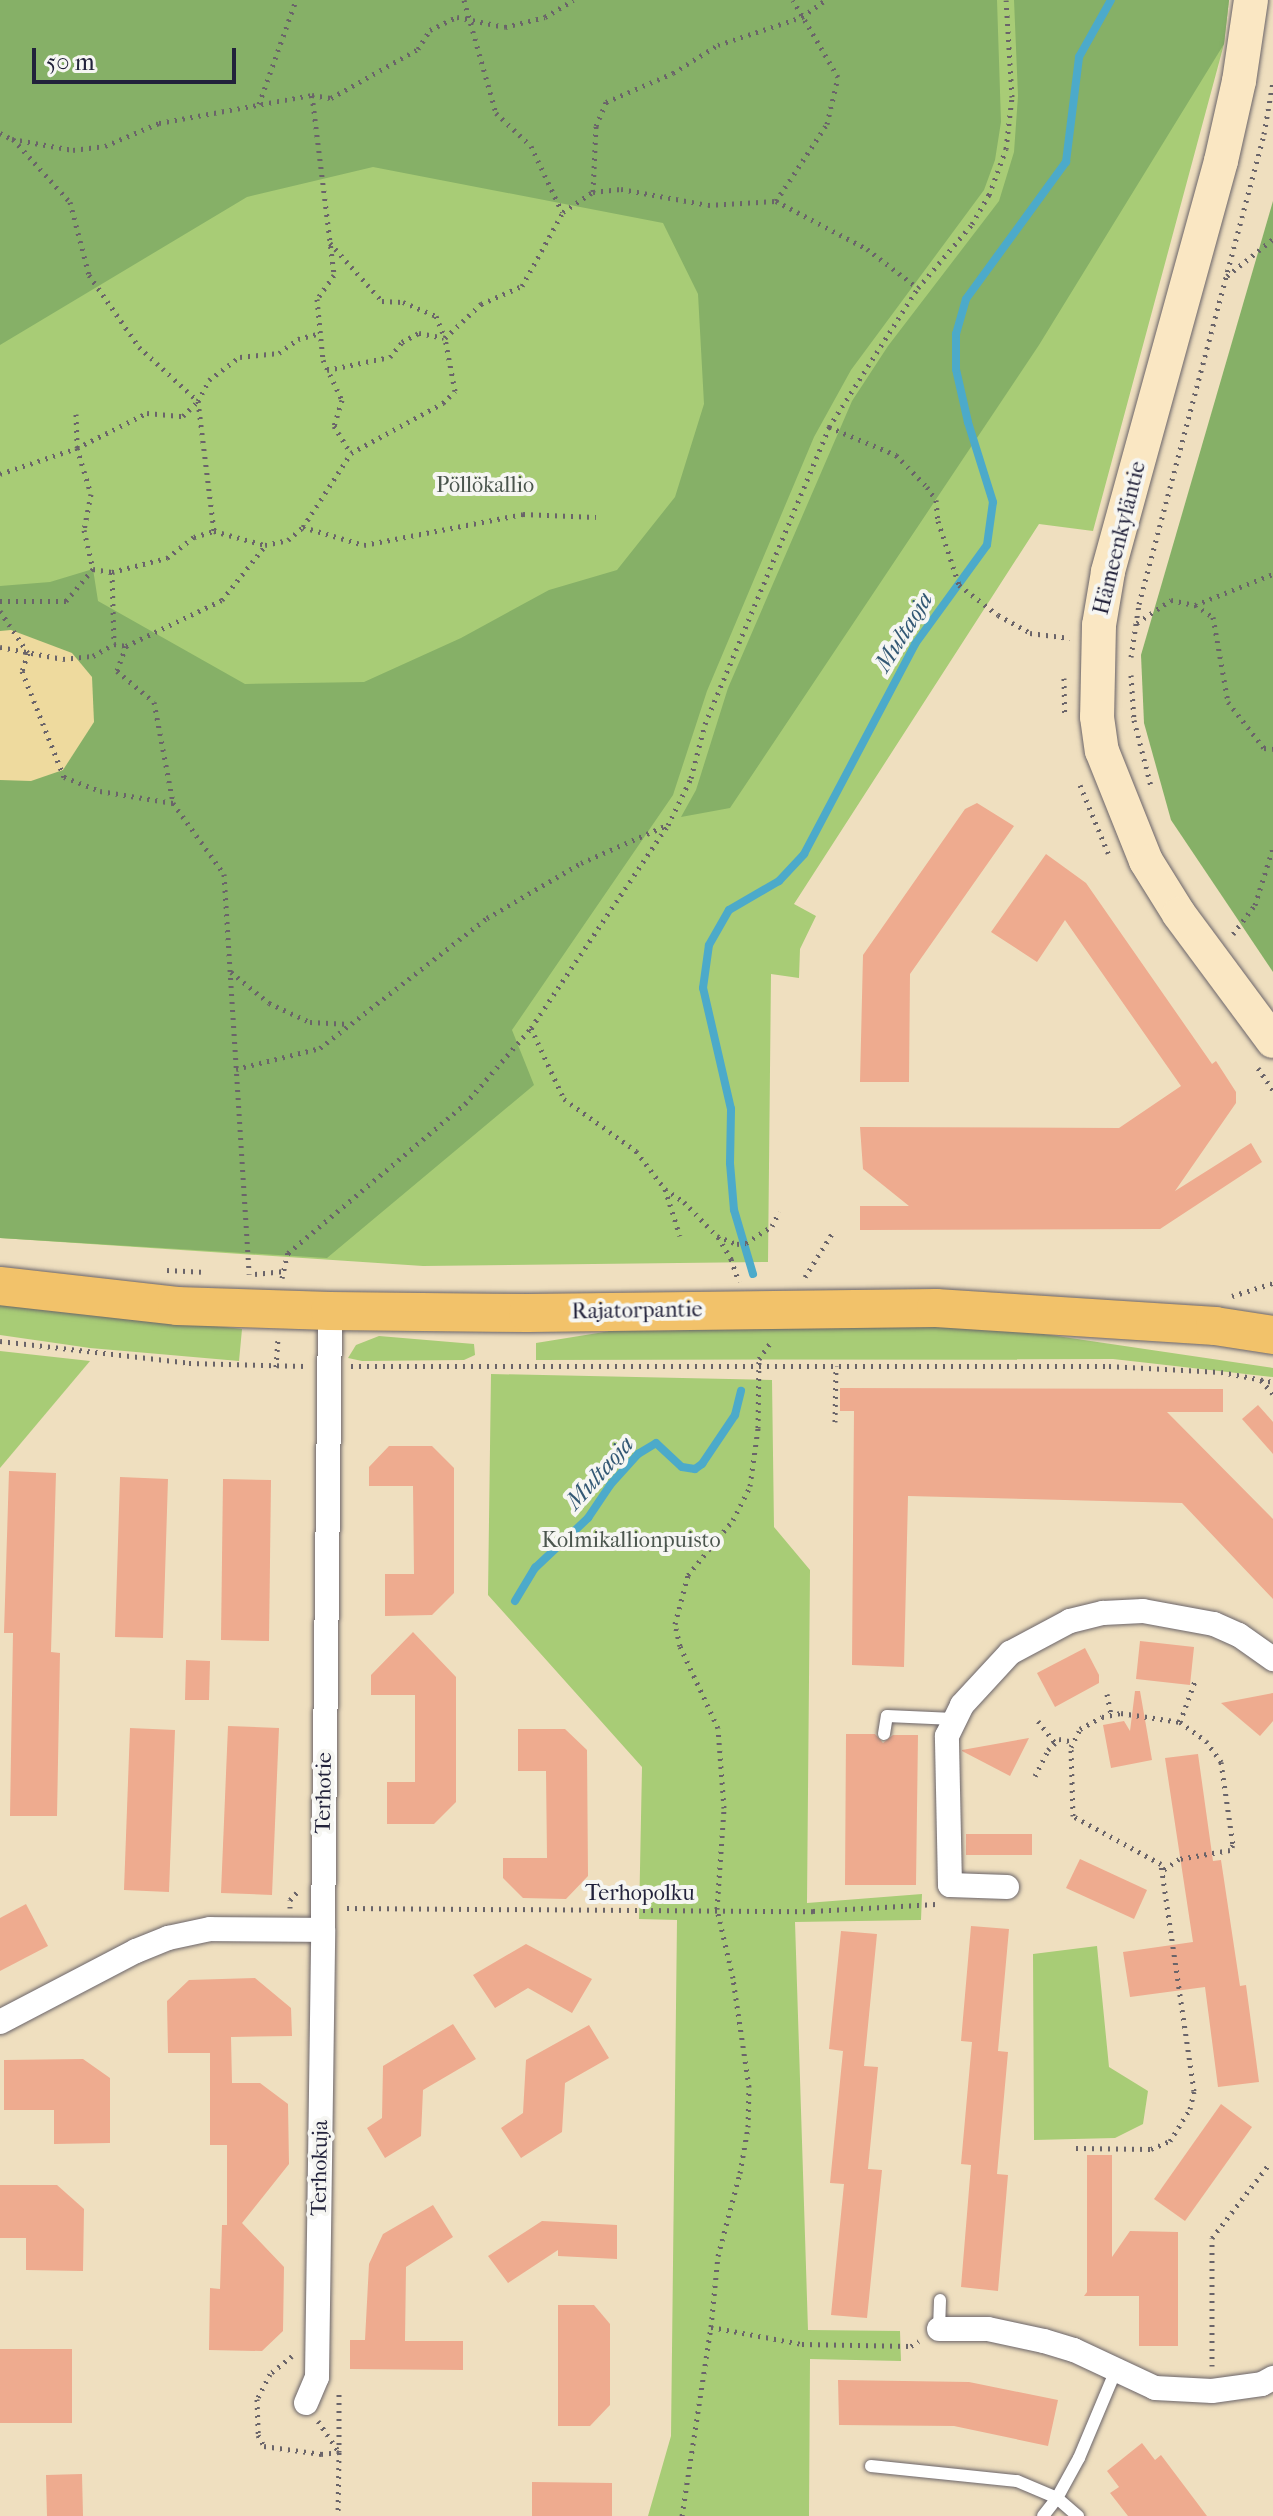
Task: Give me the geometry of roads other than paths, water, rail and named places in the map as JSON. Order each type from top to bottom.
[{"type":"main road","name":"Rajatorpantie","points":[[0,1286],[177,1306],[280,1310],[936,1308],[1215,1326],[1273,1335]]},
{"type":"street","name":"Hämeenkyläntie","points":[[1251,0],[1239,81],[1221,161],[1108,572],[1098,642],[1100,740],[1123,811],[1146,861],[1179,914],[1273,1041]]},
{"type":"street","name":"Terhotie","points":[[323,1930],[330,1311]]},
{"type":"street","points":[[1007,1887],[940,1888],[947,1736],[954,1719],[983,1679],[1010,1653],[1070,1621],[1103,1613],[1143,1611],[1214,1624],[1239,1635],[1273,1659]]},
{"type":"street","points":[[0,2022],[136,1951],[168,1938],[224,1928],[323,1930]]},
{"type":"street","name":"Terhokuja","points":[[306,2403],[317,2377],[323,1930]]},
{"type":"street","points":[[939,2329],[988,2329],[1044,2341],[1074,2350],[1155,2388],[1212,2391],[1262,2384],[1273,2378]]},
{"type":"lane","points":[[884,1734],[887,1716],[954,1719]]},
{"type":"lane","points":[[939,2329],[940,2300]]},
{"type":"lane","points":[[1043,2516],[1057,2498],[1079,2458],[1116,2370]]},
{"type":"lane","points":[[871,2466],[1017,2481],[1057,2498],[1078,2516]]},
{"type":"waterway","name":"Multaoja","points":[[753,1274],[734,1210],[730,1163],[731,1109],[703,988],[709,945],[729,910],[779,881],[804,854],[915,644],[987,545],[993,502],[968,422],[956,369],[956,334],[966,299],[1066,162],[1079,57],[1111,0]]},
{"type":"waterway","name":"Multaoja","points":[[515,1601],[535,1568],[588,1518],[610,1485],[638,1454],[656,1443],[682,1467],[695,1469],[702,1464],[735,1415],[741,1391]]},
{"type":"park label","name":"Pöllökallio","points":[[485,486]]},
{"type":"park label","name":"Kolmikallionpuisto","points":[[631,1541]]}]
